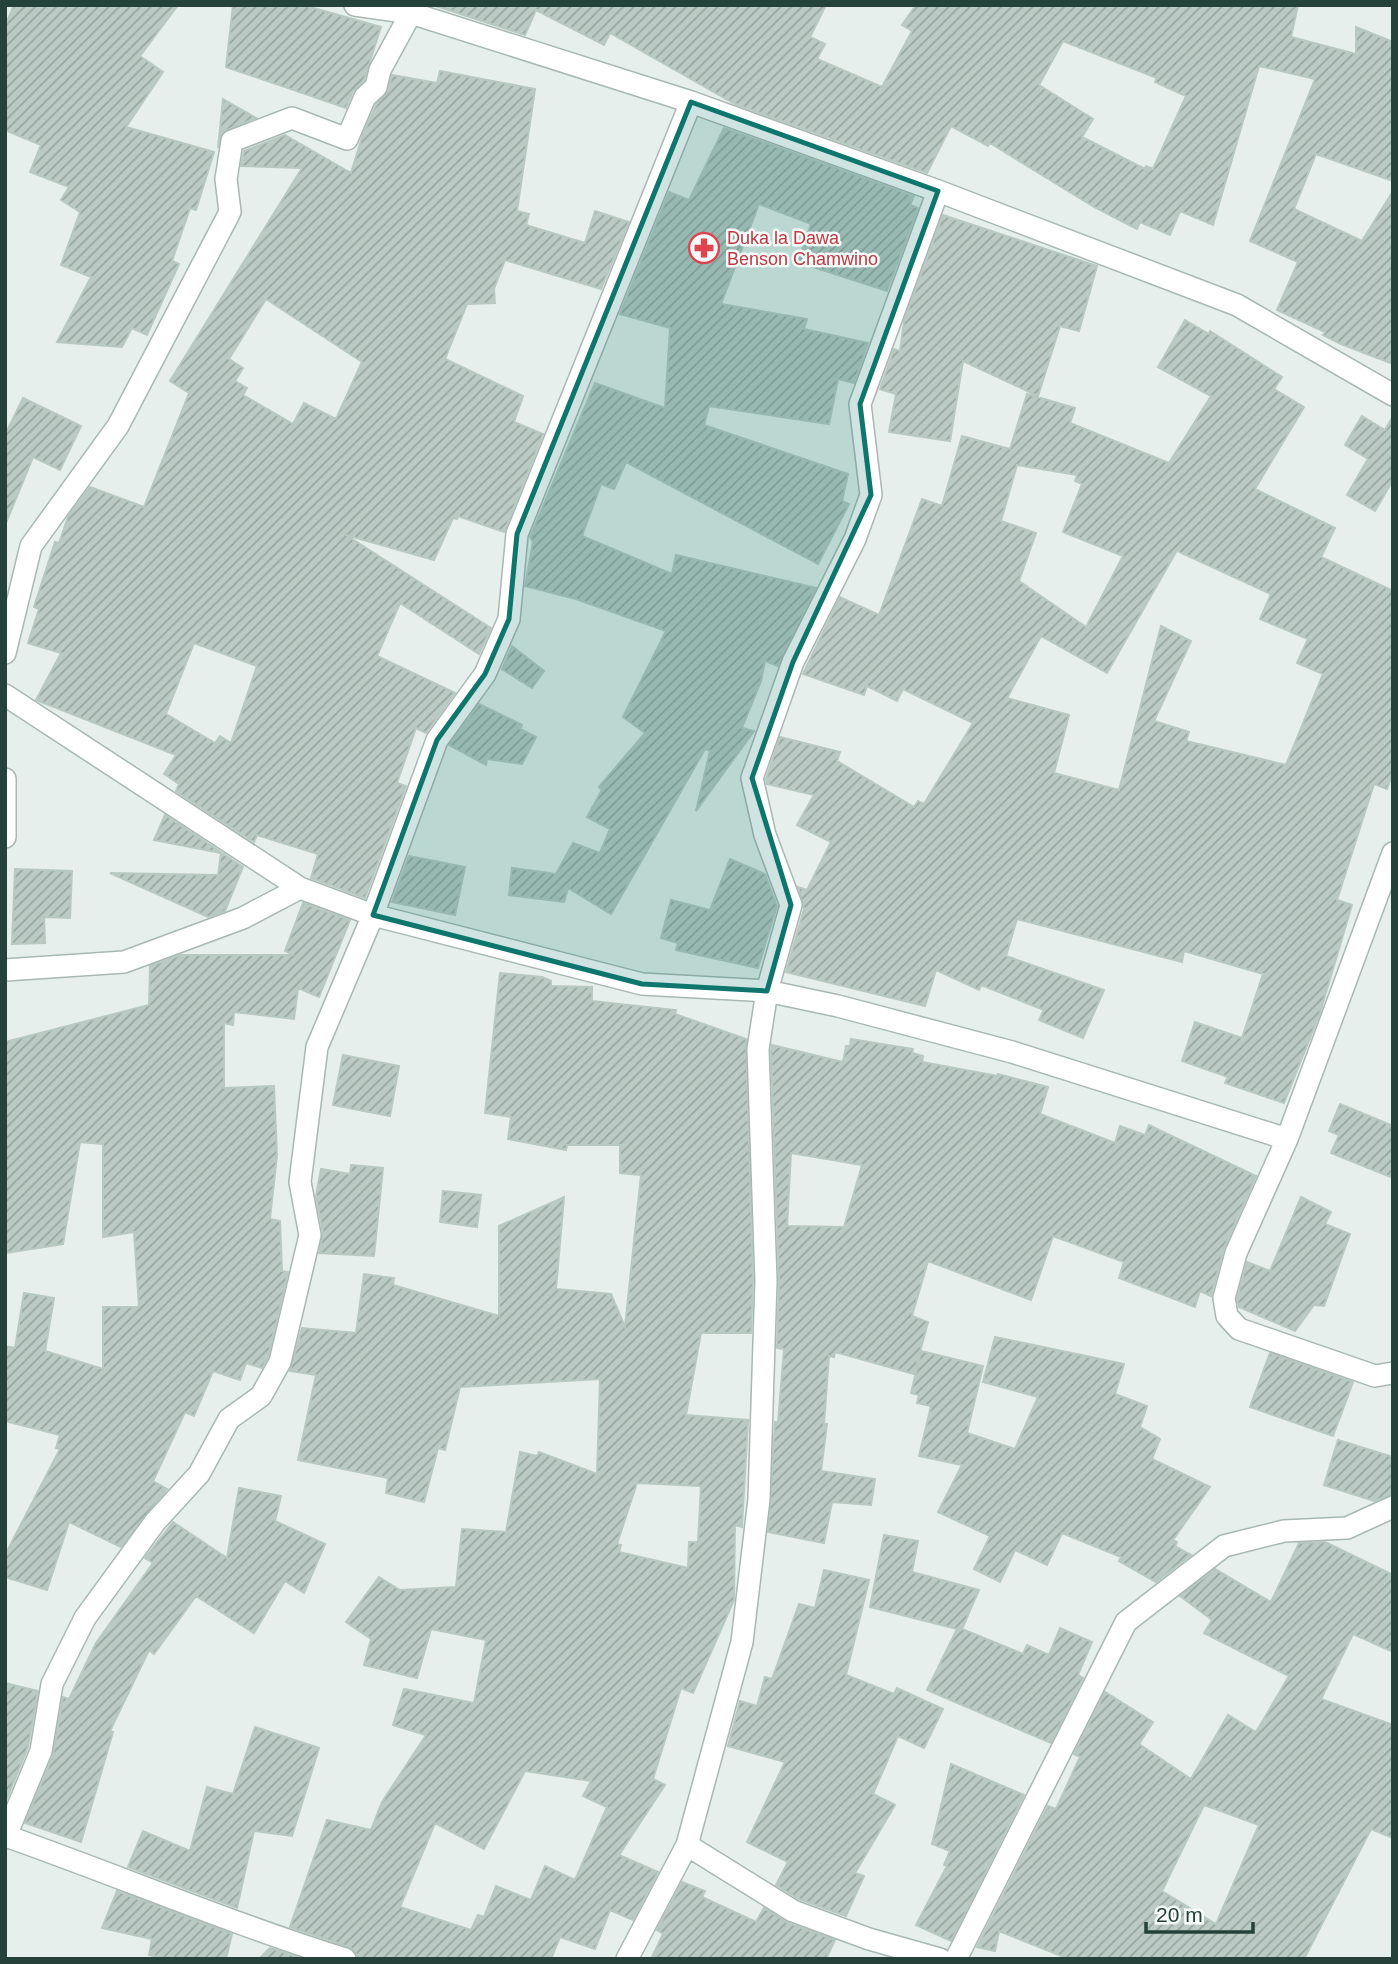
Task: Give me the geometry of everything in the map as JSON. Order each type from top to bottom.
[{"type":"street","points":[[355,5],[411,13],[691,102],[938,191],[1237,305],[1393,395]]},
{"type":"street","points":[[5,653],[31,546],[118,426],[230,212],[226,179],[232,142],[292,118],[347,139],[365,97],[376,87],[380,69],[411,13]]},
{"type":"street","points":[[345,1959],[304,1952],[6,1837],[41,1751],[52,1684],[85,1618],[155,1522],[199,1474],[229,1419],[261,1396],[280,1362],[310,1235],[300,1182],[317,1047],[373,915],[437,740],[485,674],[509,619],[517,534],[691,102]]},
{"type":"street","points":[[627,1959],[688,1845],[742,1642],[759,1499],[766,1281],[758,1049],[767,991],[791,905],[765,835],[752,778],[793,662],[855,539],[871,495],[860,404],[938,191]]},
{"type":"street","points":[[5,695],[300,888],[373,915],[642,984],[767,991],[838,1006],[1012,1052],[1287,1139]]},
{"type":"street","points":[[5,779],[5,837]]},
{"type":"street","points":[[1393,853],[1287,1139],[1236,1253],[1224,1298],[1227,1316],[1239,1329],[1375,1376],[1393,1373]]},
{"type":"street","points":[[5,970],[124,962],[243,918],[300,888]]},
{"type":"street","points":[[956,1959],[1126,1622],[1224,1546],[1284,1531],[1347,1528],[1393,1507]]},
{"type":"street","points":[[688,1845],[793,1911],[869,1939],[940,1959]]},
{"type":"highlighted area","points":[[691,102],[938,191],[860,404],[871,495],[793,662],[752,778],[791,905],[767,991],[642,984],[373,915],[437,740],[485,674],[509,619],[517,534]]},
{"type":"building","points":[[14,5],[178,5],[140,56],[163,72],[126,127],[214,152],[196,210],[190,208],[172,261],[179,264],[147,335],[132,328],[122,347],[57,342],[91,277],[61,265],[80,212],[61,200],[69,187],[30,172],[41,145],[5,130],[5,26]]},
{"type":"building","points":[[233,5],[303,5],[381,27],[364,80],[353,91],[346,108],[226,67]]},
{"type":"building","points":[[433,5],[826,5],[810,37],[825,44],[817,59],[882,87],[912,31],[902,25],[916,5],[1298,5],[1291,37],[1356,54],[1356,27],[1393,42],[1393,181],[1316,154],[1294,209],[1362,241],[1393,191],[1393,364],[1341,344],[1323,335],[1325,332],[1277,310],[1298,262],[1250,241],[1315,79],[1259,66],[1213,225],[1180,211],[1170,235],[1140,222],[1137,229],[1094,207],[990,143],[988,146],[951,126],[927,173],[735,104],[610,33],[604,45],[536,10],[525,35]],"holes":[[[1063,41],[1157,78],[1155,82],[1186,96],[1153,169],[1146,166],[1145,169],[1082,137],[1093,119],[1039,85]]]},
{"type":"building","points":[[440,71],[535,89],[517,211],[529,214],[526,225],[585,243],[595,211],[629,222],[601,289],[505,260],[494,289],[495,303],[467,304],[445,359],[523,396],[514,422],[543,434],[504,532],[458,516],[457,519],[453,518],[434,560],[346,535],[491,628],[479,654],[400,603],[377,656],[455,693],[426,733],[416,728],[397,783],[406,786],[365,898],[311,878],[318,854],[257,835],[254,842],[176,791],[179,784],[164,774],[176,755],[36,700],[61,653],[28,643],[39,609],[34,607],[55,542],[59,543],[68,517],[90,487],[144,507],[189,393],[170,381],[302,168],[241,166],[244,151],[285,135],[351,173],[363,134],[376,105],[388,91],[392,75],[437,83]],"holes":[[[266,299],[362,362],[336,419],[304,403],[293,424],[243,395],[247,388],[235,381],[243,368],[229,359]],[[194,643],[257,666],[231,743],[220,736],[215,743],[166,714]]]},
{"type":"building","points":[[223,99],[256,118],[222,132],[218,148]]},
{"type":"building","points":[[724,128],[914,196],[910,205],[918,208],[887,291],[798,262],[811,224],[759,204],[721,304],[807,319],[804,329],[868,343],[854,383],[838,379],[829,424],[709,406],[704,425],[848,474],[842,501],[849,504],[818,564],[626,462],[614,489],[601,484],[582,536],[672,574],[676,555],[816,588],[778,666],[765,661],[761,681],[742,728],[754,731],[696,811],[710,751],[705,749],[611,914],[568,888],[564,902],[509,895],[512,868],[556,874],[573,843],[600,853],[610,829],[587,817],[602,790],[599,787],[645,733],[623,717],[666,631],[576,599],[525,586],[533,542],[530,537],[595,383],[665,408],[670,328],[620,314],[669,192],[689,200]]},
{"type":"building","points":[[943,215],[1097,266],[1079,331],[1060,326],[1038,396],[963,361],[950,441],[889,432],[896,394],[880,389],[894,349],[900,351],[904,321]]},
{"type":"building","points":[[1185,320],[1209,334],[1210,331],[1282,377],[1274,389],[1304,407],[1255,489],[1335,528],[1321,557],[1393,591],[1393,773],[1387,789],[1374,784],[1337,900],[1352,905],[1320,1013],[1284,1103],[1225,1083],[1228,1077],[1182,1061],[1195,1022],[1242,1038],[1263,974],[1184,951],[1182,962],[1017,919],[1006,956],[1104,990],[1083,1038],[1039,1020],[1044,1010],[981,985],[979,990],[936,970],[925,1006],[786,972],[804,909],[798,887],[807,890],[831,842],[797,825],[814,795],[767,784],[766,779],[780,737],[840,752],[837,761],[914,807],[918,801],[924,804],[973,723],[903,689],[897,701],[867,686],[864,695],[803,674],[840,597],[879,615],[922,499],[942,506],[962,436],[1010,449],[1027,394],[1075,408],[1070,423],[1169,463],[1211,396],[1158,367]],"holes":[[[1017,465],[1077,475],[1075,481],[1082,484],[1063,532],[1123,556],[1086,627],[1019,581],[1036,533],[1001,521]],[[1180,545],[1179,552],[1271,594],[1260,619],[1308,639],[1297,663],[1323,674],[1286,765],[1186,741],[1189,732],[1154,721],[1191,641],[1161,626],[1119,790],[1054,773],[1069,715],[1007,698],[1041,636],[1107,673]]]},
{"type":"building","points":[[23,398],[81,426],[60,470],[33,457],[6,523],[5,435]]},
{"type":"building","points":[[1362,416],[1385,430],[1393,416],[1393,480],[1375,511],[1347,495],[1368,459],[1345,445]]},
{"type":"building","points":[[512,646],[544,671],[532,688],[502,669]]},
{"type":"building","points":[[479,704],[522,725],[520,729],[536,737],[522,764],[487,759],[486,765],[449,745]]},
{"type":"building","points":[[165,815],[243,867],[225,911],[208,917],[110,873],[218,875],[221,853],[154,840]]},
{"type":"building","points":[[409,856],[465,867],[455,915],[392,902]]},
{"type":"building","points":[[730,859],[765,874],[777,906],[758,968],[676,950],[678,943],[661,938],[671,900],[710,910]]},
{"type":"building","points":[[15,869],[72,871],[70,918],[44,917],[45,943],[12,944]]},
{"type":"building","points":[[303,903],[350,920],[319,997],[298,988],[294,1019],[234,1012],[233,1025],[224,1023],[224,1088],[274,1086],[277,1155],[270,1219],[280,1221],[282,1271],[288,1272],[268,1357],[262,1368],[246,1363],[240,1380],[213,1371],[194,1416],[185,1412],[153,1481],[167,1489],[121,1547],[69,1522],[47,1590],[5,1577],[5,1555],[60,1449],[56,1448],[60,1435],[5,1421],[5,1346],[15,1348],[24,1293],[54,1298],[45,1351],[103,1369],[103,1307],[139,1307],[134,1232],[103,1237],[103,1144],[80,1142],[63,1244],[5,1253],[5,1042],[149,1005],[150,966],[180,955],[294,955],[285,951]]},
{"type":"building","points":[[500,973],[542,977],[551,981],[551,986],[592,987],[592,1001],[676,1010],[675,1014],[746,1039],[753,1281],[751,1333],[701,1333],[686,1415],[748,1420],[742,1527],[735,1525],[734,1600],[693,1693],[681,1688],[653,1779],[665,1785],[619,1855],[658,1872],[633,1920],[610,1910],[595,1949],[560,1937],[551,1959],[358,1959],[355,1951],[349,1947],[290,1927],[327,1820],[371,1830],[382,1802],[426,1735],[393,1725],[404,1689],[474,1703],[486,1640],[431,1629],[417,1678],[364,1665],[371,1639],[346,1622],[379,1577],[400,1590],[456,1587],[462,1529],[506,1532],[520,1452],[537,1456],[539,1452],[597,1474],[600,1379],[460,1387],[445,1450],[438,1448],[424,1502],[386,1493],[388,1478],[298,1460],[316,1375],[290,1371],[302,1328],[356,1333],[364,1274],[394,1278],[393,1285],[499,1316],[499,1226],[564,1197],[556,1289],[611,1294],[625,1327],[641,1175],[620,1173],[620,1145],[567,1145],[566,1150],[508,1139],[511,1117],[485,1113]],"holes":[[[637,1483],[701,1486],[698,1542],[689,1542],[688,1568],[619,1552],[621,1545],[617,1544]],[[525,1771],[591,1781],[583,1796],[607,1807],[575,1880],[545,1866],[531,1900],[496,1886],[484,1917],[478,1915],[471,1930],[400,1907],[435,1823],[484,1849]]]},
{"type":"building","points":[[851,1039],[913,1049],[912,1053],[923,1056],[922,1062],[998,1074],[1048,1087],[1040,1114],[1115,1143],[1120,1126],[1145,1135],[1149,1125],[1256,1176],[1224,1248],[1211,1296],[1200,1291],[1195,1307],[1119,1278],[1124,1262],[1053,1236],[1031,1300],[928,1261],[912,1316],[928,1322],[914,1374],[835,1352],[834,1357],[829,1356],[824,1424],[827,1424],[821,1471],[875,1479],[871,1505],[832,1502],[824,1543],[768,1532],[775,1422],[778,1422],[784,1349],[777,1348],[779,1281],[771,1050],[772,1045],[843,1062],[846,1046],[850,1046]],"holes":[[[791,1153],[862,1165],[844,1227],[787,1226]]]},
{"type":"building","points":[[343,1055],[399,1066],[390,1116],[333,1105]]},
{"type":"building","points":[[1340,1104],[1393,1126],[1393,1178],[1331,1153],[1339,1135],[1329,1131]]},
{"type":"building","points":[[351,1165],[383,1168],[374,1256],[319,1253],[323,1233],[316,1196],[321,1169],[350,1174]]},
{"type":"building","points":[[443,1191],[481,1195],[477,1227],[440,1222]]},
{"type":"building","points":[[1301,1197],[1331,1212],[1325,1224],[1350,1234],[1324,1306],[1314,1305],[1295,1331],[1239,1307],[1237,1299],[1247,1262],[1270,1271]]},
{"type":"building","points":[[995,1337],[1124,1364],[1115,1394],[1147,1406],[1140,1427],[1160,1439],[1152,1459],[1210,1487],[1173,1540],[1177,1542],[1175,1546],[1191,1555],[1156,1582],[1119,1561],[1121,1557],[1062,1533],[1047,1565],[1015,1550],[1000,1582],[974,1569],[990,1536],[938,1512],[962,1465],[919,1456],[931,1406],[917,1403],[919,1395],[911,1393],[921,1351],[983,1366],[967,1433],[1015,1449],[1038,1397],[983,1382]]},
{"type":"building","points":[[1270,1353],[1353,1382],[1333,1436],[1250,1407]]},
{"type":"building","points":[[1338,1440],[1393,1457],[1393,1494],[1374,1501],[1324,1485]]},
{"type":"building","points":[[239,1488],[281,1496],[275,1521],[325,1544],[304,1593],[285,1581],[254,1633],[196,1596],[154,1654],[149,1650],[110,1731],[113,1732],[81,1842],[25,1823],[53,1756],[63,1697],[69,1699],[96,1643],[153,1563],[145,1558],[173,1522],[227,1558]]},
{"type":"building","points":[[884,1535],[918,1541],[912,1572],[979,1590],[962,1629],[1023,1654],[1027,1645],[1049,1655],[1060,1628],[1092,1642],[1078,1675],[1083,1678],[1051,1743],[927,1690],[957,1629],[870,1607]]},
{"type":"building","points":[[1325,1542],[1393,1575],[1393,1652],[1353,1634],[1321,1699],[1393,1725],[1393,1838],[1371,1829],[1304,1959],[1069,1959],[999,1931],[995,1951],[977,1947],[1048,1806],[1056,1809],[1080,1757],[1074,1754],[1105,1692],[1153,1722],[1139,1744],[1191,1779],[1228,1715],[1256,1732],[1289,1676],[1204,1633],[1212,1620],[1180,1596],[1215,1569],[1271,1602],[1299,1543]],"holes":[[[1204,1805],[1259,1825],[1216,1924],[1162,1891]]]},
{"type":"building","points":[[824,1570],[869,1580],[846,1675],[894,1694],[897,1688],[943,1709],[924,1748],[898,1736],[873,1794],[895,1805],[855,1873],[864,1876],[846,1916],[799,1899],[776,1885],[788,1862],[747,1842],[785,1762],[728,1746],[740,1701],[757,1706],[765,1677],[772,1679],[799,1604],[815,1608]]},
{"type":"building","points":[[5,1683],[38,1691],[28,1747],[5,1803]]},
{"type":"building","points":[[255,1727],[319,1748],[292,1836],[254,1831],[237,1908],[128,1867],[143,1831],[190,1851],[207,1787],[233,1794]]},
{"type":"building","points":[[951,1764],[1024,1795],[951,1941],[916,1925],[947,1866],[944,1865],[950,1851],[932,1844]]},
{"type":"building","points":[[682,1882],[705,1891],[702,1897],[756,1922],[764,1908],[788,1923],[835,1940],[826,1959],[651,1959],[663,1934],[657,1930]]},
{"type":"building","points":[[117,1891],[232,1934],[226,1959],[170,1959],[149,1955],[152,1939],[102,1928]]},
{"type":"building","points":[[270,1948],[298,1957],[302,1959],[259,1959]]},
{"type":"place","name":"Duka la Dawa Benson Chamwino","points":[[704,248]]}]
